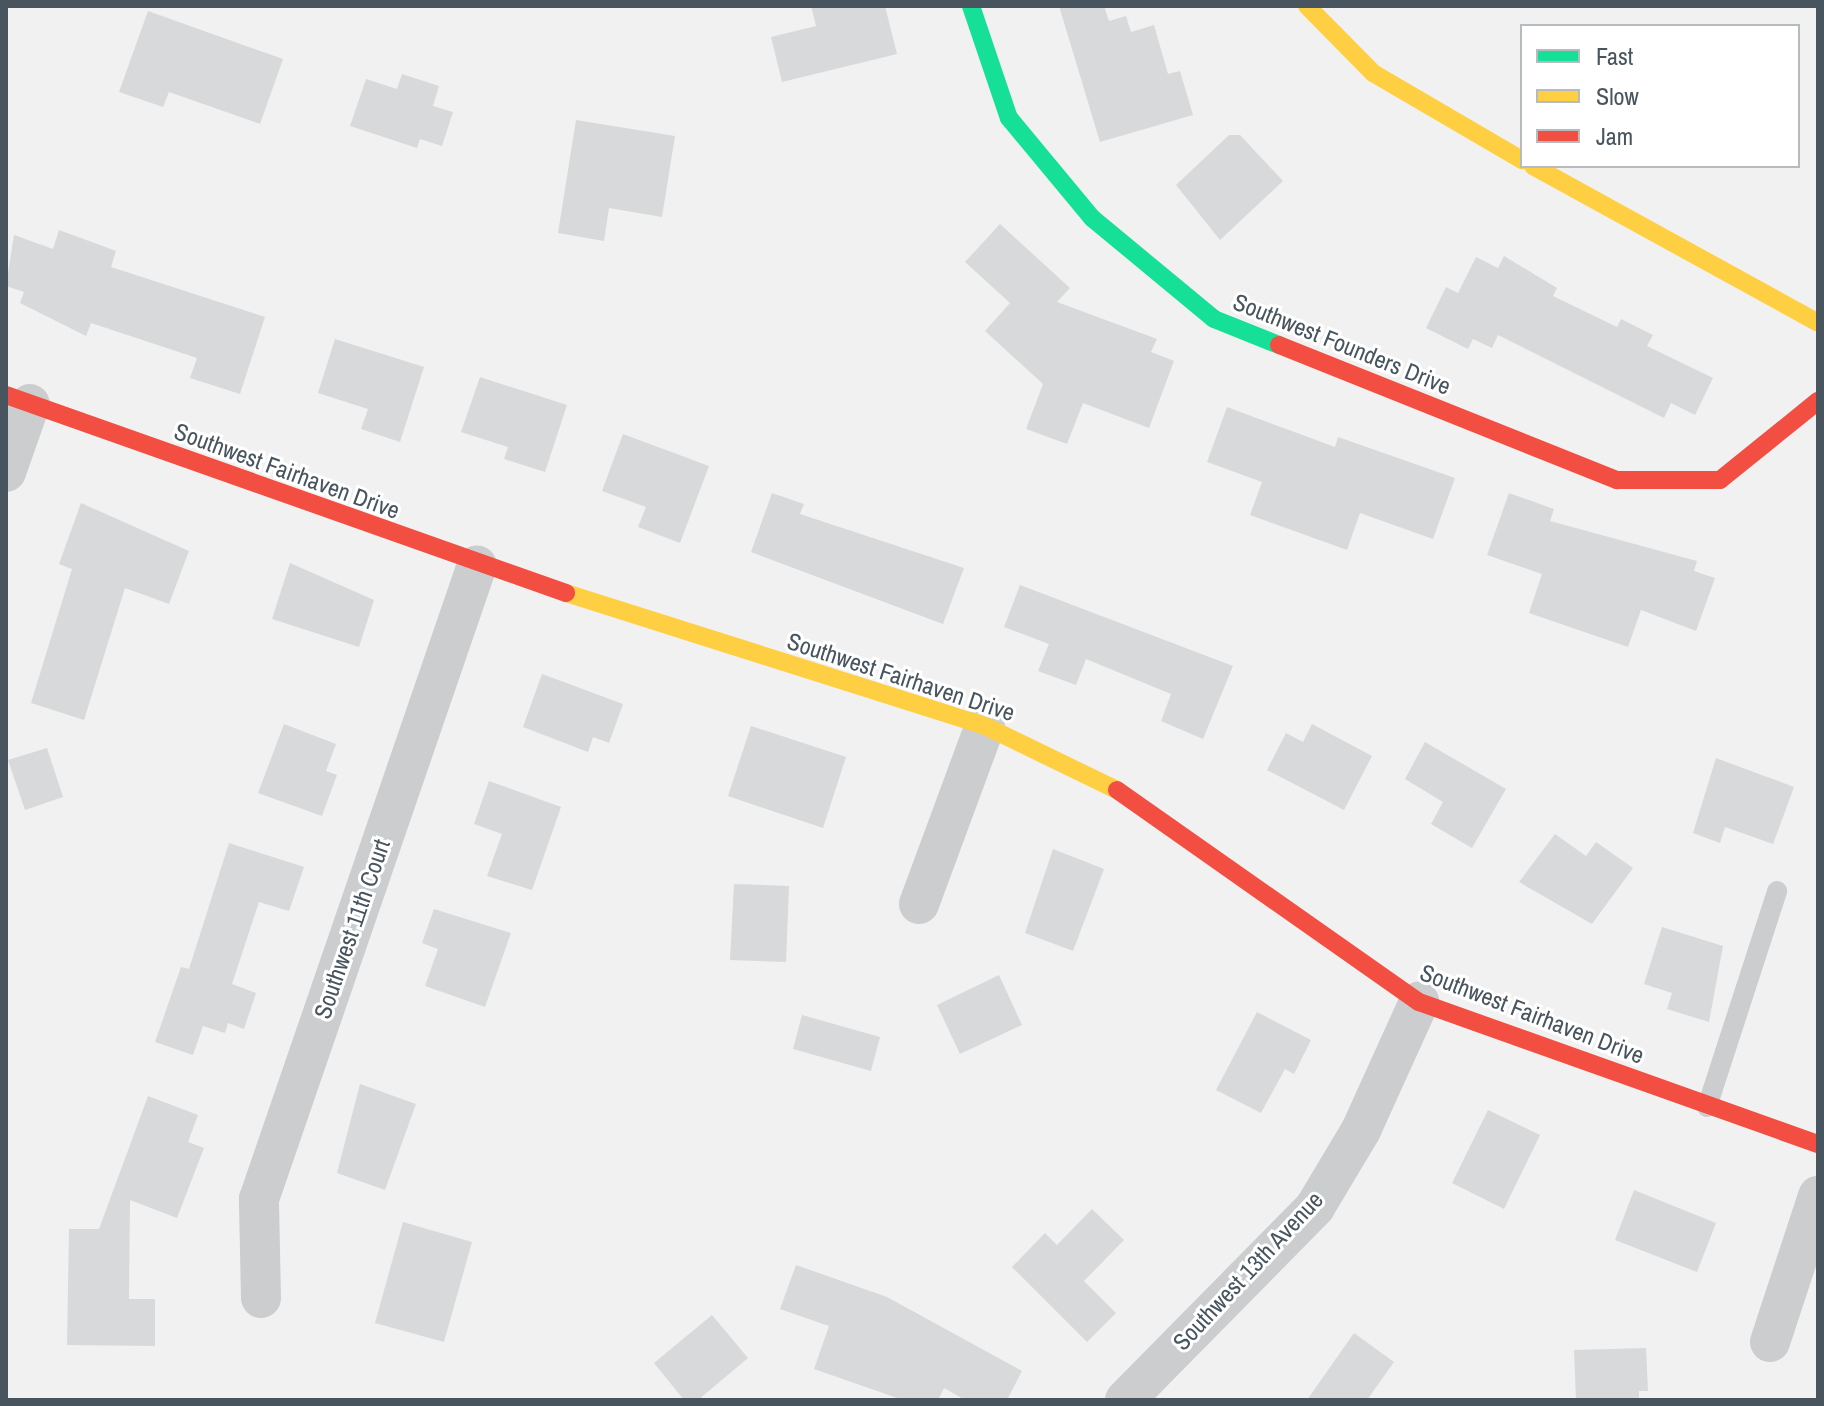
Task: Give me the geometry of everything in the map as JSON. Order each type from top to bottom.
[{"type":"street","name":"Southwest Founders Drive","points":[[971,6],[1009,118],[1092,218],[1214,319],[1617,480],[1720,480],[1818,401]]},
{"type":"street","points":[[1307,6],[1373,73],[1520,159]]},
{"type":"street","points":[[1537,168],[1818,323]]},
{"type":"street","points":[[6,472],[18,399]]},
{"type":"street","name":"Southwest Fairhaven Drive","points":[[18,399],[477,565],[985,726],[1099,778],[1419,1002],[1818,1144]]},
{"type":"street","name":"Southwest 11th Court","points":[[261,1298],[259,1199],[477,565]]},
{"type":"street","points":[[919,904],[985,726]]},
{"type":"street","name":"Southwest 13th Avenue","points":[[1125,1400],[1315,1207],[1361,1130],[1419,1002]]},
{"type":"street","points":[[1770,1342],[1818,1196]]},
{"type":"lane","points":[[1707,1107],[1777,891]]},
{"type":"building","points":[[811,6],[885,6],[897,54],[782,82],[771,37],[816,26]]},
{"type":"building","points":[[1059,6],[1104,6],[1109,21],[1126,16],[1131,32],[1154,25],[1168,74],[1180,71],[1193,115],[1100,142]]},
{"type":"building","points":[[148,11],[283,59],[260,124],[169,92],[163,107],[119,92]]},
{"type":"building","points":[[402,74],[439,86],[433,106],[453,112],[442,146],[420,139],[417,148],[350,126],[366,79],[397,89]]},
{"type":"building","points":[[576,120],[675,136],[662,217],[609,208],[604,241],[558,233]]},
{"type":"building","points":[[1229,135],[1240,135],[1283,181],[1220,240],[1176,185]]},
{"type":"building","points":[[1000,224],[1070,288],[1057,302],[1157,339],[1151,352],[1174,361],[1149,428],[1083,403],[1067,444],[1026,429],[1043,384],[985,331],[1010,303],[965,262]]},
{"type":"building","points":[[59,230],[116,251],[111,267],[265,317],[240,394],[190,378],[197,358],[91,323],[86,336],[20,303],[24,292],[6,286],[14,235],[53,249]]},
{"type":"building","points":[[1504,256],[1557,288],[1553,296],[1617,327],[1621,319],[1653,335],[1647,346],[1713,378],[1695,415],[1671,403],[1664,418],[1498,335],[1492,348],[1473,339],[1468,349],[1426,328],[1446,287],[1458,293],[1476,257],[1498,268]]},
{"type":"building","points":[[335,339],[424,367],[400,442],[361,429],[368,409],[318,393]]},
{"type":"building","points":[[480,377],[567,405],[545,472],[504,459],[508,447],[461,432]]},
{"type":"building","points":[[1227,407],[1335,447],[1338,437],[1455,478],[1433,539],[1360,513],[1347,550],[1250,515],[1262,482],[1207,462]]},
{"type":"building","points":[[623,434],[709,466],[680,543],[638,527],[646,507],[602,491]]},
{"type":"building","points":[[772,493],[804,504],[800,514],[964,568],[943,624],[751,552]]},
{"type":"building","points":[[1509,493],[1554,509],[1550,521],[1697,561],[1694,571],[1715,578],[1696,631],[1641,610],[1628,647],[1529,613],[1542,574],[1487,555]]},
{"type":"building","points":[[81,503],[189,551],[169,604],[125,588],[84,720],[31,703],[72,569],[59,564]]},
{"type":"building","points":[[290,563],[374,600],[359,647],[272,619]]},
{"type":"building","points":[[1020,585],[1233,666],[1203,739],[1161,721],[1171,694],[1086,659],[1076,685],[1038,671],[1049,644],[1004,627]]},
{"type":"building","points":[[542,674],[623,704],[609,743],[593,737],[588,752],[523,727]]},
{"type":"building","points":[[284,724],[336,744],[326,771],[337,775],[322,816],[258,793]]},
{"type":"building","points":[[1312,724],[1372,756],[1344,810],[1267,770],[1286,733],[1303,742]]},
{"type":"building","points":[[751,726],[846,757],[823,828],[728,796]]},
{"type":"building","points":[[1425,742],[1506,789],[1472,848],[1431,824],[1443,802],[1405,779]]},
{"type":"building","points":[[47,748],[63,797],[25,810],[8,760]]},
{"type":"building","points":[[1716,758],[1794,787],[1773,844],[1725,827],[1720,843],[1693,833]]},
{"type":"building","points":[[489,781],[561,807],[532,890],[487,876],[502,834],[474,824]]},
{"type":"building","points":[[1555,834],[1586,856],[1596,842],[1633,868],[1592,924],[1519,882]]},
{"type":"building","points":[[229,843],[304,867],[289,911],[259,902],[232,984],[256,993],[244,1029],[228,1023],[225,1033],[203,1026],[193,1055],[155,1042],[181,967],[189,969]]},
{"type":"building","points":[[1053,849],[1104,869],[1073,951],[1025,933]]},
{"type":"building","points":[[734,884],[789,886],[786,962],[730,960]]},
{"type":"building","points":[[434,909],[511,933],[485,1007],[425,986],[438,949],[422,943]]},
{"type":"building","points":[[1662,927],[1723,946],[1709,1022],[1667,1009],[1672,993],[1644,984]]},
{"type":"building","points":[[999,975],[1022,1025],[960,1054],[937,1005]]},
{"type":"building","points":[[1257,1012],[1311,1040],[1294,1074],[1285,1069],[1261,1113],[1216,1090]]},
{"type":"building","points":[[802,1015],[880,1037],[871,1071],[793,1049]]},
{"type":"building","points":[[360,1084],[416,1104],[385,1190],[337,1173]]},
{"type":"building","points":[[148,1096],[198,1115],[188,1142],[204,1148],[177,1218],[130,1200],[129,1299],[155,1299],[155,1346],[67,1345],[69,1229],[99,1229]]},
{"type":"building","points":[[1488,1110],[1540,1135],[1504,1209],[1452,1183]]},
{"type":"building","points":[[1634,1190],[1716,1223],[1697,1272],[1615,1240]]},
{"type":"building","points":[[1092,1209],[1124,1240],[1084,1281],[1116,1313],[1087,1342],[1012,1267],[1045,1233],[1057,1245]]},
{"type":"building","points":[[403,1222],[472,1242],[444,1342],[375,1323]]},
{"type":"building","points":[[796,1265],[887,1297],[1022,1371],[1007,1400],[965,1400],[944,1388],[938,1400],[903,1400],[814,1369],[829,1326],[780,1309]]},
{"type":"building","points":[[712,1315],[748,1358],[698,1400],[684,1400],[654,1363]]},
{"type":"building","points":[[1354,1333],[1394,1362],[1367,1400],[1307,1400]]},
{"type":"building","points":[[1646,1348],[1648,1391],[1639,1391],[1639,1400],[1576,1400],[1574,1350]]},
{"type":"traffic: fast","points":[[971,6],[1009,118],[1092,218],[1214,319],[1279,345]]},
{"type":"traffic: slow","points":[[1307,6],[1373,73],[1520,159]]},
{"type":"traffic: slow","points":[[1537,168],[1818,323]]},
{"type":"traffic: slow","points":[[566,593],[985,726],[1117,790]]},
{"type":"traffic: jam","points":[[1279,345],[1617,480],[1720,480],[1818,401]]},
{"type":"traffic: jam","points":[[6,395],[566,593]]},
{"type":"traffic: jam","points":[[1117,790],[1419,1002],[1818,1144]]}]
